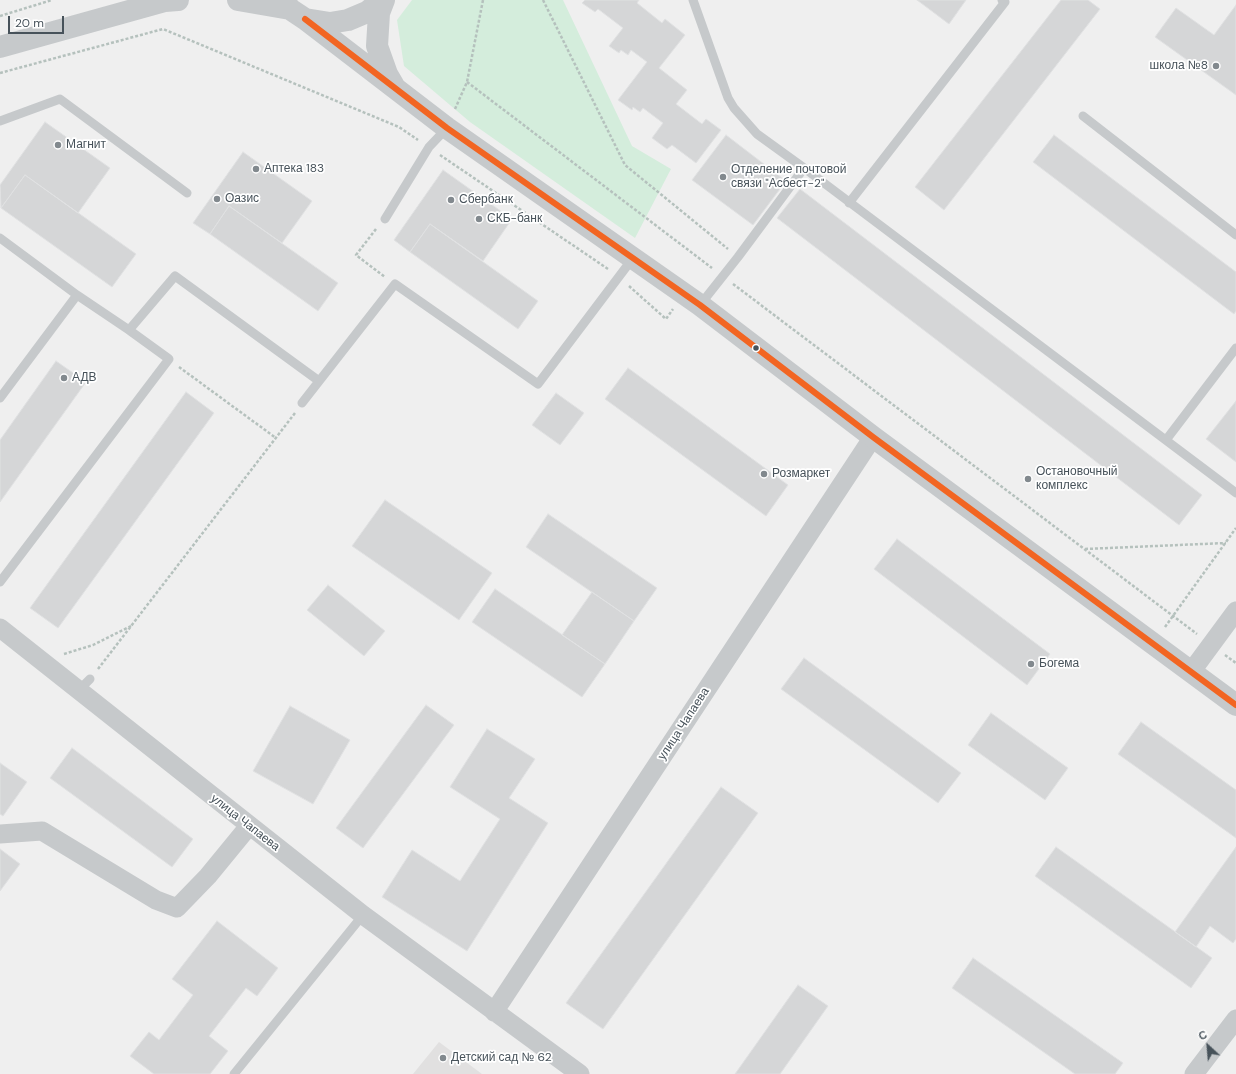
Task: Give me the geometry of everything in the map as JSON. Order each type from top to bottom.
[{"type":"street","points":[[0,47],[170,0]]},
{"type":"street","points":[[238,0],[293,9],[330,23],[348,20],[367,12],[383,0]]},
{"type":"street","points":[[383,0],[379,13],[377,46],[387,74],[397,90]]},
{"type":"street","points":[[293,9],[447,128],[692,300],[873,437],[1236,705]]},
{"type":"street","name":"улица Чапаева","points":[[494,1012],[873,437]]},
{"type":"street","points":[[1191,672],[1236,611]]},
{"type":"street","name":"улица Чапаева","points":[[0,628],[86,687],[249,826],[363,915],[580,1074]]},
{"type":"street","points":[[0,834],[42,831],[156,900],[177,908],[208,876],[249,826]]},
{"type":"street","points":[[1194,1074],[1236,1019]]},
{"type":"lane","points":[[693,0],[728,98],[734,108],[757,134],[1236,493]]},
{"type":"lane","points":[[849,203],[1004,2],[1002,0]]},
{"type":"lane","points":[[0,121],[60,99],[187,193]]},
{"type":"lane","points":[[1083,116],[1236,235]]},
{"type":"lane","points":[[385,219],[429,147],[447,128]]},
{"type":"lane","points":[[692,300],[723,276],[804,168]]},
{"type":"lane","points":[[0,238],[77,295],[169,359],[0,582]]},
{"type":"lane","points":[[302,403],[395,284],[538,384],[633,258]]},
{"type":"lane","points":[[129,330],[175,276],[319,381]]},
{"type":"lane","points":[[0,398],[77,295]]},
{"type":"lane","points":[[1166,440],[1236,348]]},
{"type":"lane","points":[[234,1074],[363,915]]},
{"type":"path","points":[[0,16],[52,0]]},
{"type":"path","points":[[447,128],[467,82],[483,0]]},
{"type":"path","points":[[543,0],[625,165],[738,258]]},
{"type":"path","points":[[0,72],[163,30],[399,127],[618,277],[666,319],[692,300]]},
{"type":"path","points":[[467,82],[1236,663]]},
{"type":"path","points":[[385,219],[356,255],[395,284]]},
{"type":"path","points":[[169,359],[276,438]]},
{"type":"path","points":[[86,687],[302,403]]},
{"type":"path","points":[[1153,644],[1236,528]]},
{"type":"path","points":[[1085,549],[1226,543]]},
{"type":"path","points":[[58,652],[65,654],[93,645],[133,624]]},
{"type":"shaded area","name":"Детский сад № 62","points":[[439,1042],[482,1074],[413,1074]]},
{"type":"green space","points":[[412,0],[563,0],[632,146],[671,169],[635,238],[470,122],[404,66],[397,20]]},
{"type":"building","points":[[585,0],[639,0],[637,3],[662,23],[665,19],[685,35],[659,68],[687,90],[676,104],[702,124],[706,119],[721,130],[696,163],[672,145],[667,149],[652,138],[663,123],[643,108],[640,112],[633,107],[632,110],[618,100],[647,62],[631,50],[628,55],[621,50],[619,53],[609,46],[623,28],[598,9],[595,12],[582,3]]},
{"type":"building","points":[[917,0],[966,0],[949,24]]},
{"type":"building","points":[[1061,0],[1088,0],[1100,9],[944,210],[915,187]]},
{"type":"building","name":"школа №8","points":[[1236,5],[1236,95],[1155,37],[1176,8],[1214,35]]},
{"type":"building","points":[[45,122],[110,168],[78,213],[25,175],[1,208],[0,185]]},
{"type":"building","points":[[726,135],[786,181],[753,225],[692,180]]},
{"type":"building","points":[[1054,135],[1236,272],[1236,311],[1234,314],[1033,162]]},
{"type":"building","points":[[243,152],[312,201],[282,243],[229,206],[210,234],[193,223]]},
{"type":"building","points":[[443,170],[512,219],[483,261],[430,224],[410,252],[394,240]]},
{"type":"building","points":[[25,175],[136,254],[112,287],[1,208]]},
{"type":"building","points":[[800,189],[1202,495],[1179,525],[777,218]]},
{"type":"building","points":[[229,206],[338,283],[318,311],[210,234]]},
{"type":"building","points":[[430,224],[538,301],[518,329],[410,252]]},
{"type":"building","points":[[56,361],[86,382],[0,502],[0,440]]},
{"type":"building","points":[[628,368],[788,485],[766,516],[605,399]]},
{"type":"building","points":[[186,392],[214,413],[58,628],[30,608]]},
{"type":"building","points":[[556,393],[584,413],[560,445],[532,425]]},
{"type":"building","points":[[1236,401],[1236,462],[1206,439]]},
{"type":"building","points":[[385,500],[492,573],[459,620],[352,546]]},
{"type":"building","points":[[548,514],[657,588],[634,621],[526,547]]},
{"type":"building","points":[[897,539],[1050,654],[1027,685],[874,569]]},
{"type":"building","points":[[328,585],[385,631],[364,656],[307,610]]},
{"type":"building","points":[[495,589],[605,664],[582,697],[472,622]]},
{"type":"building","points":[[592,592],[634,621],[605,664],[562,635]]},
{"type":"building","points":[[804,658],[961,773],[938,803],[781,689]]},
{"type":"building","points":[[426,705],[454,725],[363,848],[336,828]]},
{"type":"building","points":[[290,706],[350,740],[313,804],[253,771]]},
{"type":"building","points":[[991,713],[1068,768],[1045,800],[968,745]]},
{"type":"building","points":[[1141,722],[1236,790],[1236,838],[1118,754]]},
{"type":"building","points":[[487,729],[535,759],[509,798],[548,823],[467,951],[382,897],[412,850],[460,881],[500,819],[450,787]]},
{"type":"building","points":[[72,748],[193,839],[172,867],[50,778]]},
{"type":"building","points":[[0,763],[27,782],[3,816],[0,814]]},
{"type":"building","points":[[721,787],[758,813],[603,1029],[566,1003]]},
{"type":"building","points":[[1056,847],[1212,958],[1191,988],[1035,876]]},
{"type":"building","points":[[1236,847],[1236,939],[1233,943],[1210,926],[1196,947],[1175,932]]},
{"type":"building","points":[[0,849],[20,864],[0,891]]},
{"type":"building","points":[[217,921],[278,968],[257,996],[246,988],[209,1036],[228,1051],[210,1074],[154,1074],[130,1056],[149,1032],[159,1040],[193,995],[172,979]]},
{"type":"building","points":[[973,958],[1123,1063],[1115,1074],[1075,1074],[952,988]]},
{"type":"building","points":[[798,985],[828,1006],[780,1074],[735,1074]]},
{"type":"transit line","points":[[305,19],[447,128],[700,305],[873,437],[1236,705]]},
{"type":"place","name":"школа №8","points":[[1216,66]]},
{"type":"place","name":"Магнит","points":[[58,145]]},
{"type":"place","name":"Аптека 183","points":[[256,169]]},
{"type":"place","name":"Отделение почтовой связи \"Асбест-2\"","points":[[723,177]]},
{"type":"place","name":"Оазис","points":[[217,199]]},
{"type":"place","name":"Сбербанк","points":[[451,200]]},
{"type":"place","name":"СКБ-банк","points":[[479,219]]},
{"type":"place","name":"АДВ","points":[[64,378]]},
{"type":"place","name":"Розмаркет","points":[[764,474]]},
{"type":"place","name":"Остановочный комплекс","points":[[1028,479]]},
{"type":"place","name":"Богема","points":[[1031,664]]},
{"type":"place","name":"Детский сад № 62","points":[[443,1058]]}]
